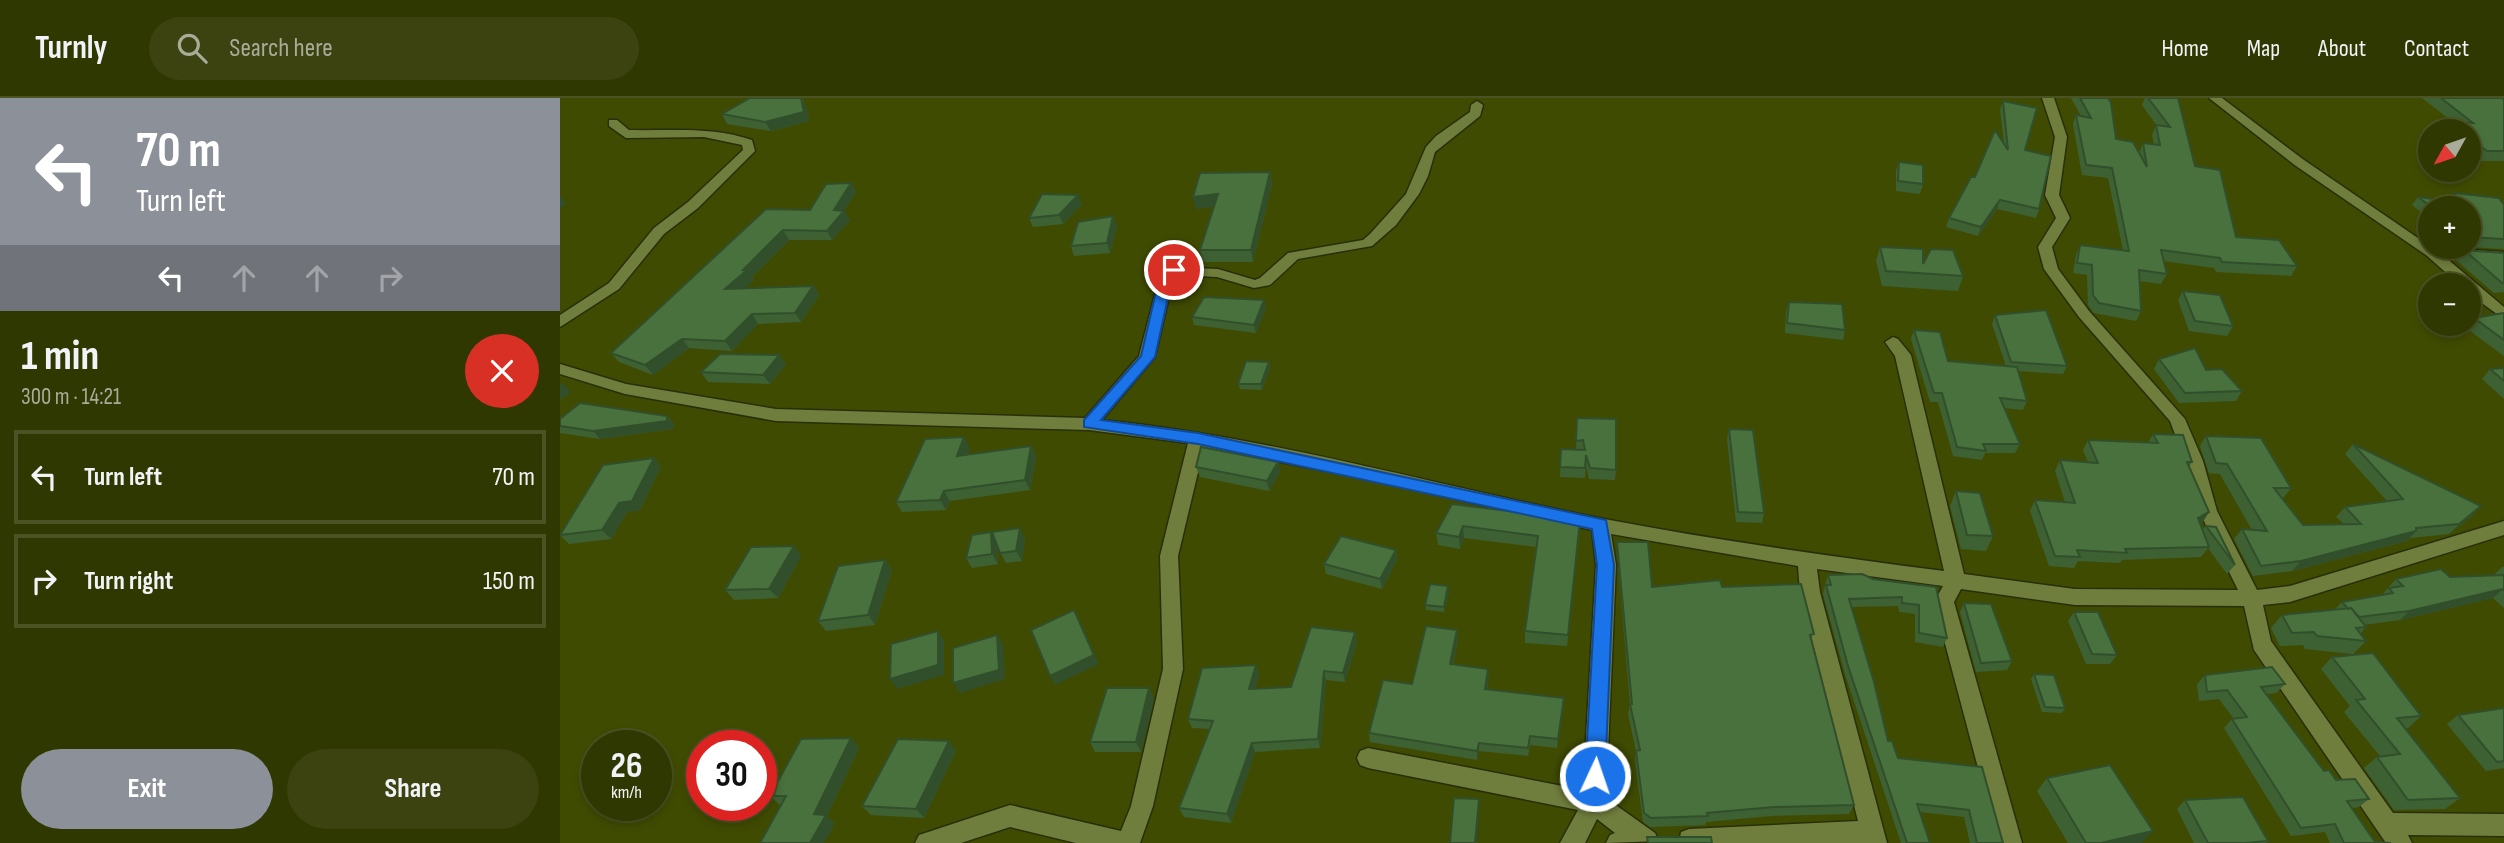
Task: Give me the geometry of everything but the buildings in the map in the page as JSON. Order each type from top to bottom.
[{"type":"street","points":[[2048,98],[2061,137],[2052,195],[2063,218],[2045,247],[2052,269],[2084,314],[2177,419],[2194,461],[2208,511],[2252,598],[2261,644],[2394,834],[2504,825]]},
{"type":"street","points":[[2215,98],[2290,155],[2418,243]]},
{"type":"street","points":[[1090,424],[1147,357],[1166,279],[1174,270],[1218,273],[1254,285],[1265,282],[1293,256],[1367,243],[1376,237],[1413,193],[1422,178],[1429,151],[1445,134],[1476,113],[1477,105]]},
{"type":"street","points":[[560,321],[614,286],[659,230],[693,205],[749,151],[748,143],[739,139],[690,134],[626,134],[613,123]]},
{"type":"street","points":[[2481,255],[2504,256]]},
{"type":"street","points":[[2439,259],[2454,273]]},
{"type":"street","points":[[2481,296],[2504,314]]},
{"type":"street","points":[[1893,342],[1903,355],[1956,581],[1944,602],[2010,843]]},
{"type":"street","points":[[560,369],[625,389],[776,415],[1090,424],[1198,438],[1600,525],[1807,560],[2075,597],[2252,598],[2290,594],[2504,527]]},
{"type":"street","points":[[926,843],[1010,816],[1125,843],[1142,806],[1173,669],[1169,556],[1198,438]]},
{"type":"street","points":[[1572,843],[1594,803],[1606,565],[1600,525]]},
{"type":"street","points":[[1618,843],[1873,838],[1810,592],[1807,560]]},
{"type":"street","points":[[1368,758],[1594,803],[1644,841]]},
{"type":"route","points":[[1174,270],[1166,279],[1147,357],[1090,424],[1198,438],[1600,525],[1606,565],[1595,776]]}]
